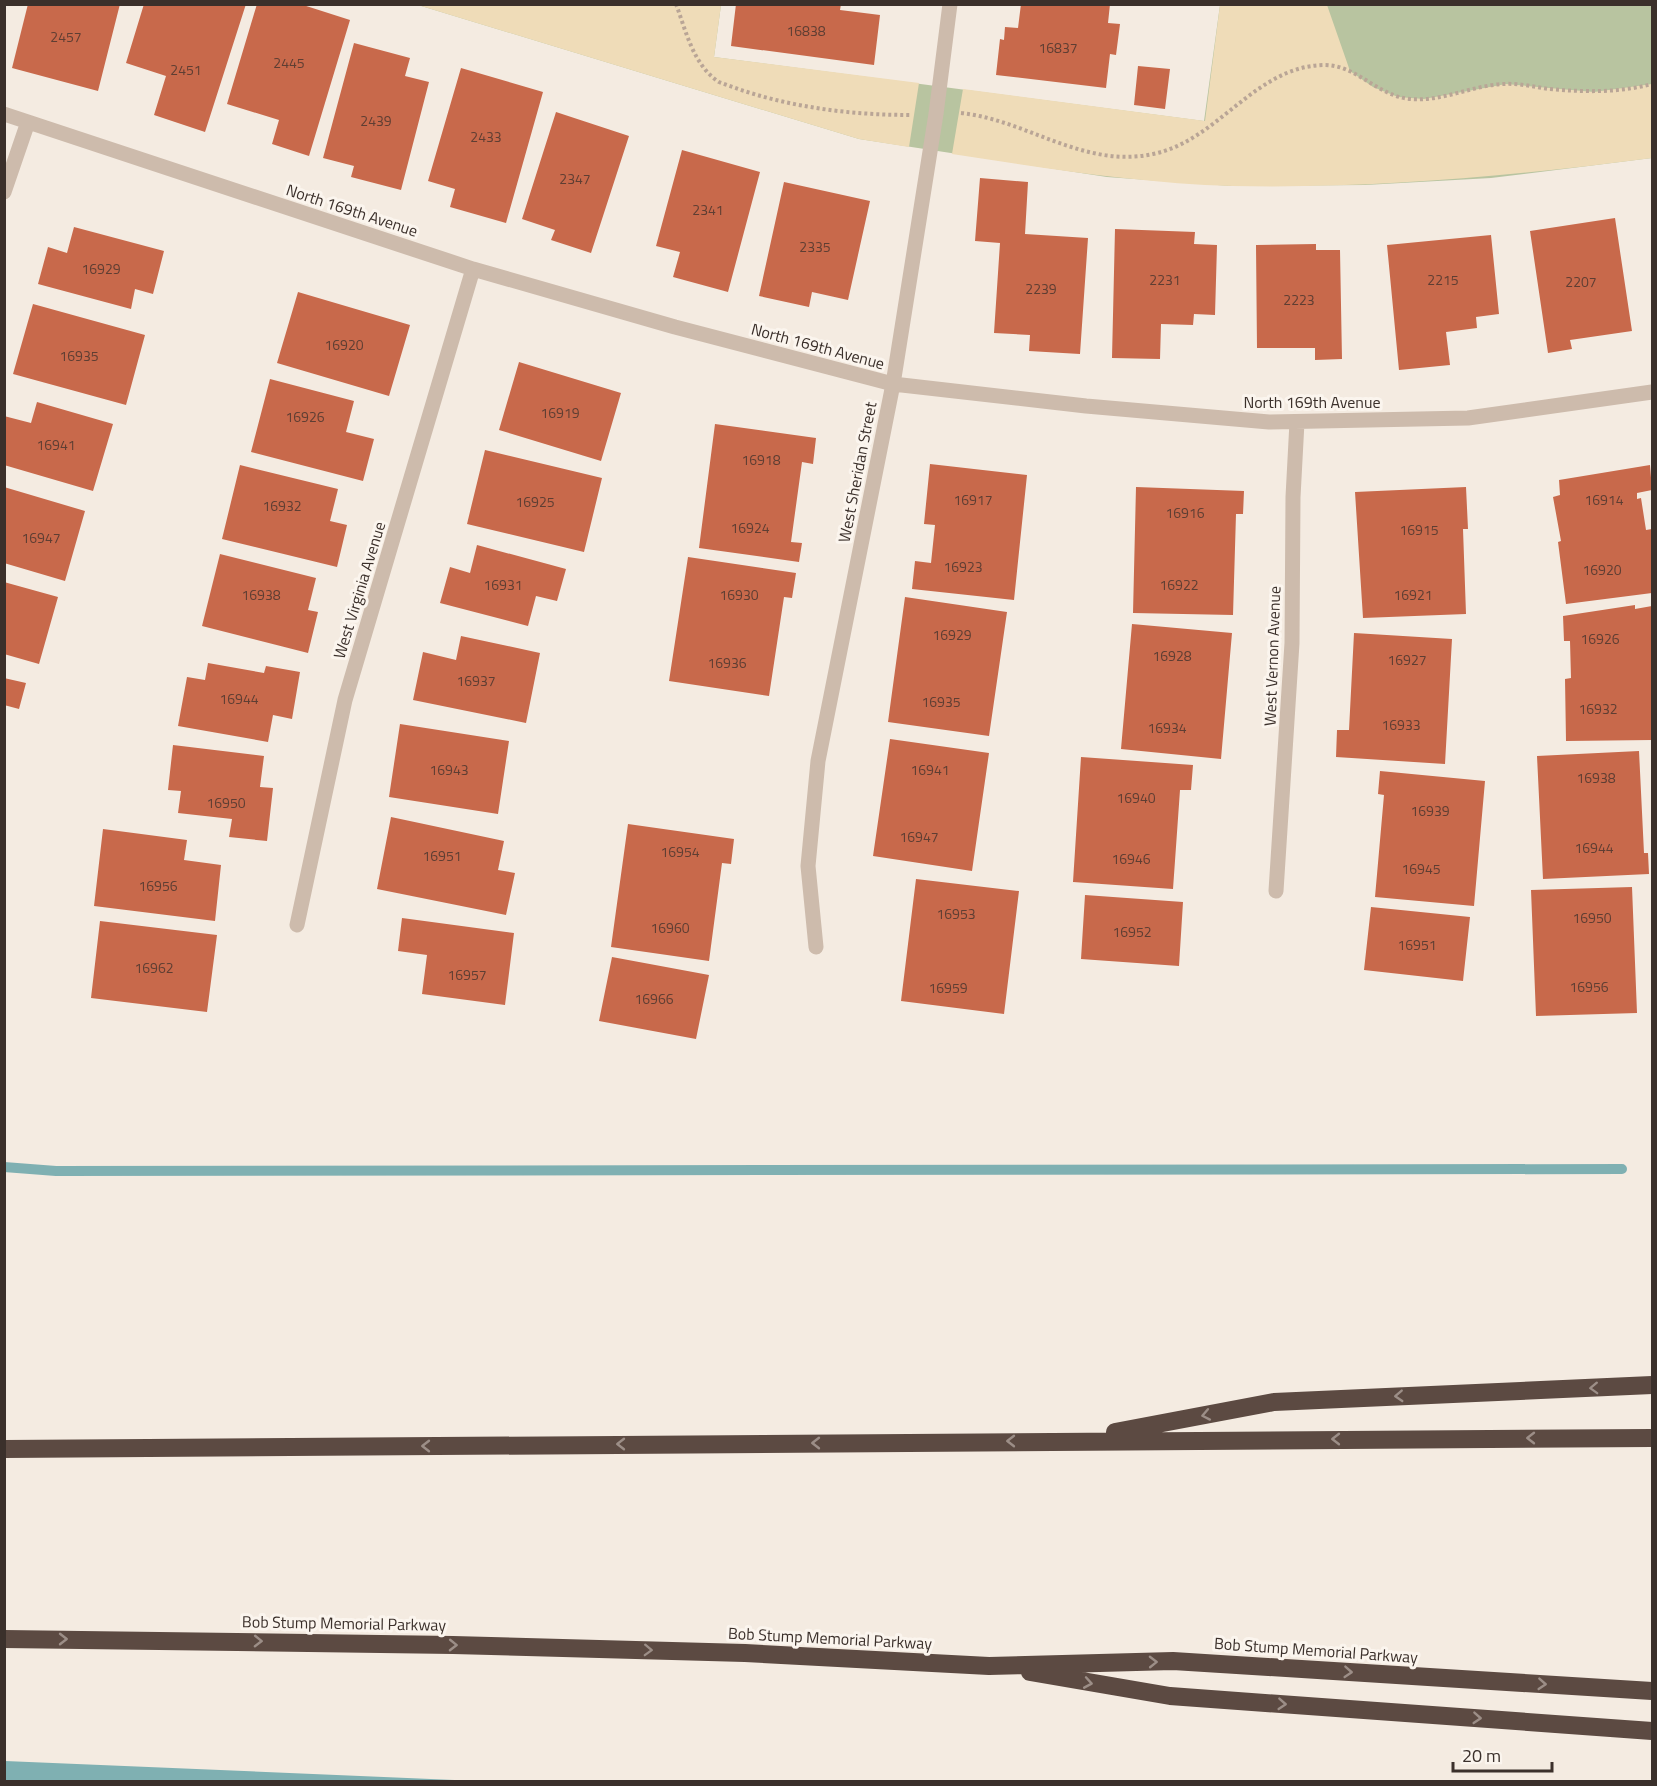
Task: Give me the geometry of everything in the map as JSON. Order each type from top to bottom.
[{"type":"highway","points":[[1069,1441],[1274,1402],[1653,1385]]},
{"type":"highway","points":[[4,1449],[1653,1438]]},
{"type":"highway","name":"Bob Stump Memorial Parkway","points":[[4,1639],[477,1645],[745,1653],[989,1666],[1173,1661],[1653,1691]]},
{"type":"highway","points":[[989,1666],[1170,1696],[1653,1731]]},
{"type":"street","name":"West Sheridan Street","points":[[816,947],[808,866],[818,761],[893,384],[936,114],[950,4]]},
{"type":"street","name":"North 169th Avenue","points":[[4,114],[473,269],[686,330],[893,384],[1086,406],[1269,422],[1468,418],[1653,392]]},
{"type":"street","points":[[4,192],[28,122]]},
{"type":"street","name":"West Virginia Avenue","points":[[297,926],[345,700],[473,269]]},
{"type":"street","name":"West Vernon Avenue","points":[[1276,891],[1292,643],[1293,497],[1297,422]]},
{"type":"path","points":[[676,4],[697,58],[710,76],[719,82],[769,98],[830,110],[885,115],[959,113],[985,117],[1069,147],[1124,157],[1156,154],[1188,140],[1279,75],[1311,66],[1326,65],[1345,69],[1387,94],[1411,99],[1506,84],[1594,92],[1653,84]]},
{"type":"green space","points":[[418,5],[721,5],[714,57],[1204,121],[1220,5],[1652,5],[1652,158],[1491,178],[1365,185],[1231,186],[1107,177],[859,139]]},
{"type":"sand","points":[[418,5],[721,5],[714,57],[919,83],[909,147],[859,139]]},
{"type":"sand","points":[[1220,5],[1327,5],[1350,71],[1373,87],[1398,97],[1424,99],[1506,84],[1594,92],[1652,84],[1652,158],[1443,180],[1338,185],[1232,186],[1162,182],[1092,174],[952,154],[963,89],[1205,121]]},
{"type":"water","points":[[5,1761],[478,1781],[5,1782]]},
{"type":"building","points":[[28,4],[120,4],[98,91],[12,68]]},
{"type":"building","points":[[144,4],[246,4],[205,132],[154,115],[166,76],[126,63]]},
{"type":"building","points":[[257,4],[300,4],[350,20],[309,156],[272,144],[279,120],[227,104]]},
{"type":"building","points":[[736,4],[841,4],[840,10],[880,15],[874,65],[731,46]]},
{"type":"building","points":[[1021,4],[1110,4],[1108,23],[1120,24],[1116,55],[1110,54],[1106,88],[996,75],[1000,39],[1004,40],[1005,27],[1018,28]]},
{"type":"building","points":[[354,43],[410,58],[405,76],[429,82],[401,190],[351,177],[354,166],[323,158]]},
{"type":"building","points":[[1138,66],[1170,69],[1165,109],[1134,105]]},
{"type":"building","points":[[461,68],[543,92],[506,223],[450,207],[455,189],[428,181]]},
{"type":"building","points":[[556,112],[629,136],[591,253],[551,240],[555,230],[522,219]]},
{"type":"building","points":[[682,150],[760,172],[728,292],[673,277],[680,252],[656,246]]},
{"type":"building","points":[[980,178],[1028,182],[1025,234],[1088,238],[1080,354],[1029,351],[1030,335],[994,333],[1000,243],[975,241]]},
{"type":"building","points":[[784,182],[870,201],[848,300],[812,292],[809,307],[759,296]]},
{"type":"building","points":[[1615,218],[1632,331],[1570,340],[1572,349],[1548,353],[1530,231]]},
{"type":"building","points":[[74,227],[164,251],[153,294],[135,289],[131,309],[38,284],[48,247],[67,253]]},
{"type":"building","points":[[1115,229],[1195,232],[1194,244],[1217,245],[1215,315],[1194,314],[1193,325],[1161,324],[1160,359],[1112,358]]},
{"type":"building","points":[[1491,235],[1499,314],[1476,317],[1477,328],[1446,332],[1450,365],[1399,370],[1387,245]]},
{"type":"building","points":[[1316,244],[1316,250],[1340,250],[1342,359],[1315,360],[1315,348],[1257,348],[1256,245]]},
{"type":"building","points":[[298,292],[410,325],[389,396],[277,363]]},
{"type":"building","points":[[33,304],[145,335],[126,405],[13,374]]},
{"type":"building","points":[[519,362],[621,393],[601,461],[499,430]]},
{"type":"building","points":[[270,379],[354,401],[346,432],[374,439],[363,481],[251,452]]},
{"type":"building","points":[[37,402],[113,424],[93,491],[4,465],[4,416],[31,423]]},
{"type":"building","points":[[715,424],[816,438],[813,464],[802,462],[791,542],[802,543],[799,562],[699,548]]},
{"type":"building","points":[[485,450],[602,478],[584,552],[467,524]]},
{"type":"building","points":[[930,464],[1027,475],[1014,600],[912,589],[915,561],[931,563],[935,525],[924,524]]},
{"type":"building","points":[[240,465],[338,489],[330,521],[347,525],[337,567],[222,539]]},
{"type":"building","points":[[1650,465],[1652,490],[1637,493],[1637,499],[1641,498],[1646,530],[1652,529],[1652,593],[1566,604],[1558,542],[1561,541],[1553,497],[1560,495],[1559,480]]},
{"type":"building","points":[[4,487],[85,511],[65,581],[4,563]]},
{"type":"building","points":[[1136,487],[1244,491],[1243,514],[1236,514],[1233,615],[1133,613]]},
{"type":"building","points":[[1466,487],[1468,529],[1463,529],[1466,614],[1363,618],[1355,492]]},
{"type":"building","points":[[477,545],[566,569],[557,601],[536,596],[528,626],[440,603],[450,567],[470,573]]},
{"type":"building","points":[[220,554],[316,578],[308,610],[318,612],[308,653],[202,626]]},
{"type":"building","points":[[688,557],[796,573],[792,598],[784,597],[769,696],[669,681]]},
{"type":"building","points":[[4,582],[58,597],[39,664],[4,654]]},
{"type":"building","points":[[905,597],[1007,612],[989,736],[888,722]]},
{"type":"building","points":[[1635,605],[1635,609],[1652,606],[1652,740],[1566,741],[1565,679],[1571,678],[1570,641],[1564,641],[1563,616]]},
{"type":"building","points":[[1132,624],[1232,633],[1221,759],[1121,749]]},
{"type":"building","points":[[1354,633],[1452,639],[1445,764],[1336,757],[1337,730],[1349,730]]},
{"type":"building","points":[[461,636],[540,653],[526,723],[413,700],[423,652],[456,660]]},
{"type":"building","points":[[208,663],[264,673],[266,666],[300,672],[292,719],[273,715],[268,742],[178,726],[187,677],[205,680]]},
{"type":"building","points":[[4,678],[26,683],[19,709],[4,705]]},
{"type":"building","points":[[400,724],[509,741],[498,814],[389,797]]},
{"type":"building","points":[[890,739],[989,753],[972,871],[873,856]]},
{"type":"building","points":[[173,745],[264,756],[260,787],[273,788],[267,841],[229,837],[232,819],[178,813],[181,791],[168,790]]},
{"type":"building","points":[[1639,751],[1644,853],[1648,853],[1649,874],[1543,879],[1537,756]]},
{"type":"building","points":[[1081,757],[1193,765],[1191,790],[1180,790],[1173,889],[1073,882]]},
{"type":"building","points":[[1380,771],[1485,781],[1474,906],[1375,897],[1384,795],[1378,794]]},
{"type":"building","points":[[391,817],[504,841],[498,870],[515,873],[506,915],[377,889]]},
{"type":"building","points":[[628,824],[734,839],[731,864],[722,863],[709,961],[611,947]]},
{"type":"building","points":[[103,829],[187,840],[184,860],[221,865],[215,921],[94,906]]},
{"type":"building","points":[[916,879],[1019,891],[1004,1014],[901,1001]]},
{"type":"building","points":[[1632,887],[1637,1013],[1536,1016],[1531,890]]},
{"type":"building","points":[[1085,895],[1183,902],[1179,966],[1081,959]]},
{"type":"building","points":[[1371,907],[1470,917],[1463,981],[1364,970]]},
{"type":"building","points":[[402,918],[514,933],[505,1005],[422,994],[427,955],[398,951]]},
{"type":"building","points":[[100,921],[217,935],[207,1012],[91,998]]},
{"type":"building","points":[[612,957],[709,975],[696,1039],[599,1021]]},
{"type":"waterway","points":[[4,1167],[56,1171],[1622,1169]]}]
